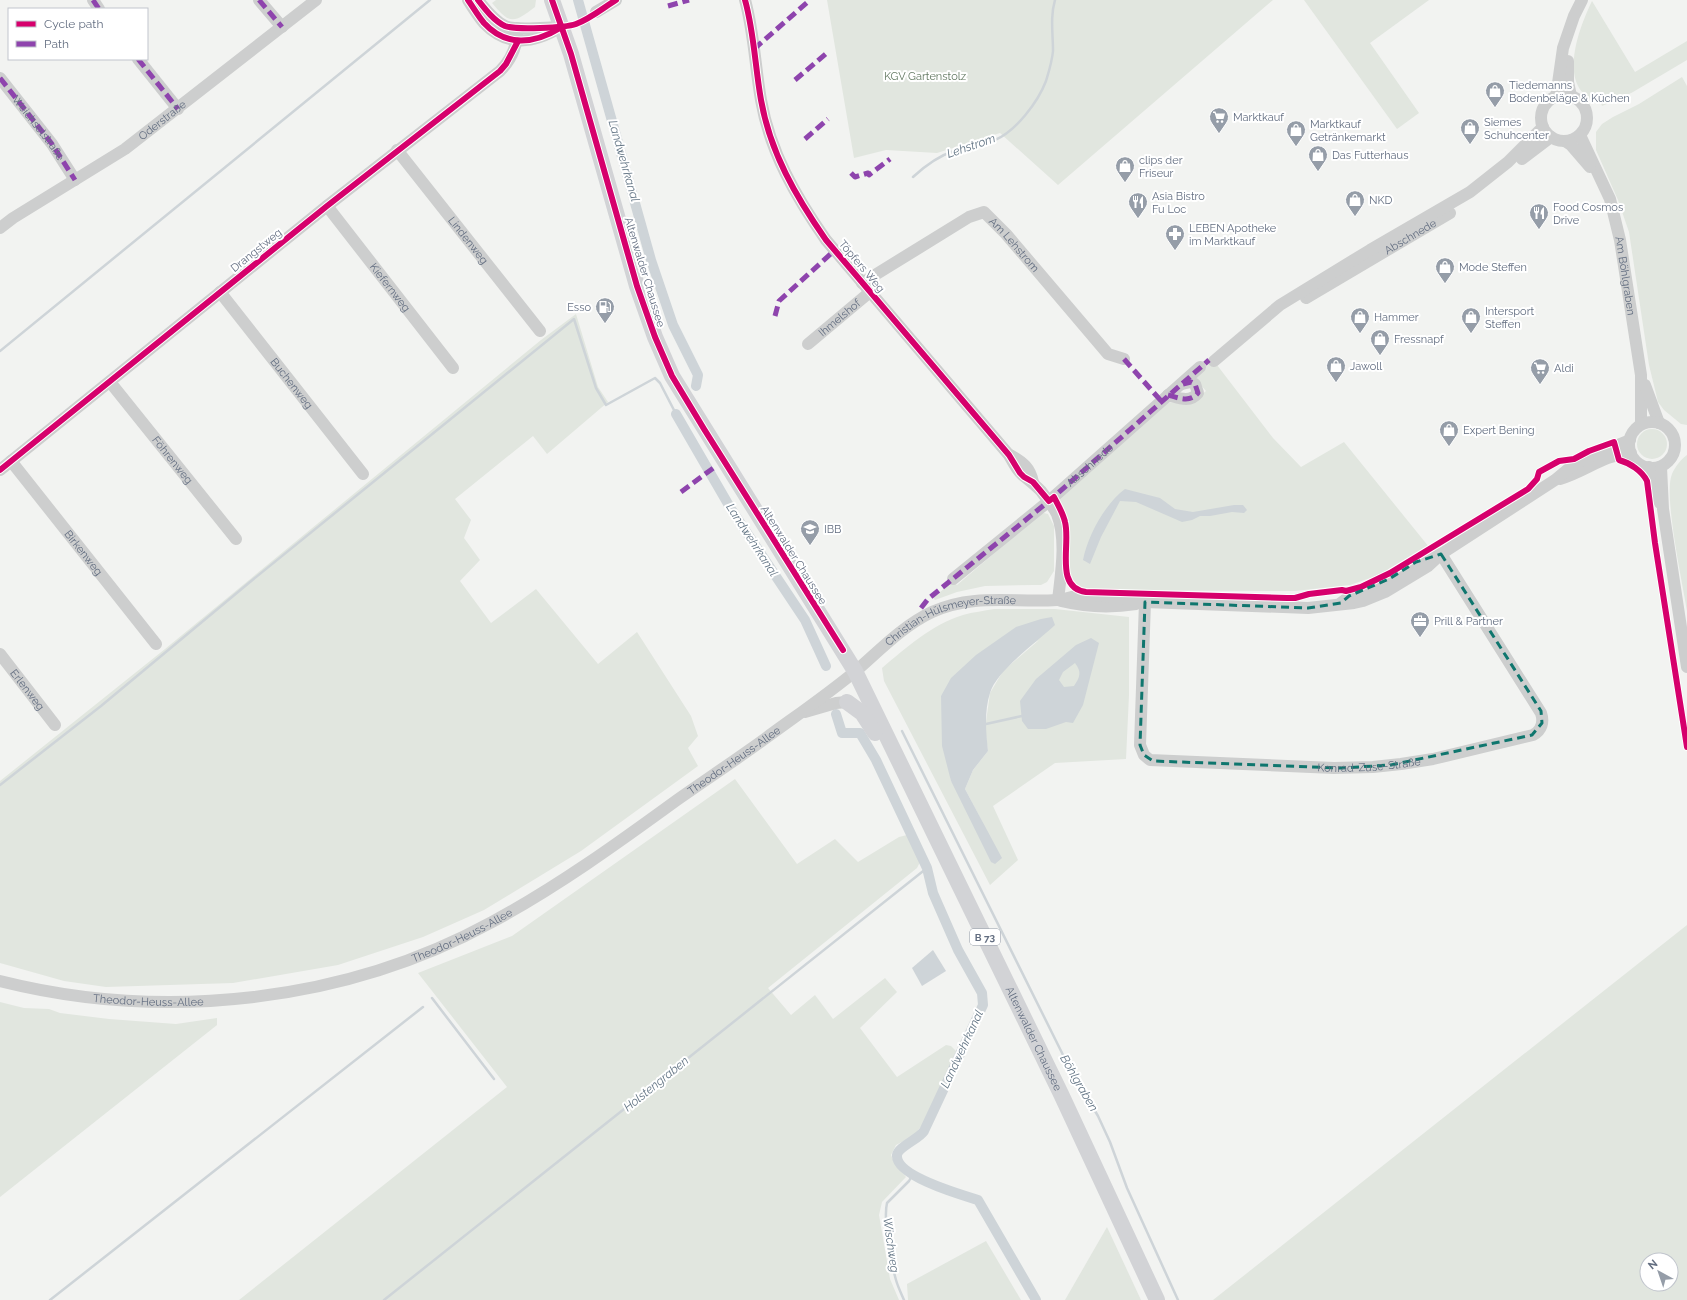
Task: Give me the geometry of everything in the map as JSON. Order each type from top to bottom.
[{"type":"main road","name":"Altenwalder Chaussee","points":[[552,0],[604,164],[637,286],[655,337],[672,376],[855,671],[1085,1145],[1157,1300]]},
{"type":"main road","name":"Altenwalder Chaussee","points":[[847,702],[862,713],[869,721],[895,764],[908,778]]},
{"type":"street","points":[[259,0],[282,27]]},
{"type":"street","name":"Oderstraße","points":[[0,228],[125,150],[316,0]]},
{"type":"street","points":[[468,0],[484,23],[494,32],[506,38],[518,41],[544,37],[561,27]]},
{"type":"street","points":[[478,0],[495,19],[505,26],[517,28],[561,27]]},
{"type":"street","points":[[596,12],[616,0]]},
{"type":"street","name":"Töpfers Weg","points":[[744,0],[750,18],[761,101],[772,144],[789,182],[807,213],[826,240],[1009,455],[1022,461],[1030,471],[1033,482],[1049,501],[1056,513],[1062,533],[1061,574],[1058,600]]},
{"type":"street","points":[[1556,97],[1563,48],[1582,0]]},
{"type":"street","points":[[517,28],[518,41]]},
{"type":"street","points":[[1570,30],[1568,82],[1571,96]]},
{"type":"street","name":"Drangstweg","points":[[0,470],[397,150],[500,71],[506,64],[518,41]]},
{"type":"street","points":[[139,60],[178,109]]},
{"type":"street","name":"Weichselstraße","points":[[0,78],[52,144],[75,180]]},
{"type":"street","points":[[1571,96],[1582,104],[1586,110],[1586,123],[1580,135],[1576,138],[1565,141],[1547,132],[1542,120],[1545,106],[1556,97],[1571,96]]},
{"type":"street","name":"Abschnede","points":[[1214,361],[1261,323],[1280,305],[1470,192],[1547,132]]},
{"type":"street","name":"Am Böhlgraben","points":[[1580,135],[1610,199],[1620,240],[1641,375],[1641,424]]},
{"type":"street","name":"Am Böhlgraben","points":[[1565,141],[1572,145],[1600,178]]},
{"type":"street","name":"Lindenweg","points":[[397,150],[540,331]]},
{"type":"street","name":"Kiefernweg","points":[[327,206],[453,368]]},
{"type":"street","name":"Am Lehstrom","points":[[866,287],[969,217],[984,212],[1006,234],[1108,354],[1124,359]]},
{"type":"street","name":"Ihmelshof","points":[[808,344],[866,287]]},
{"type":"street","name":"Buchenweg","points":[[220,292],[363,474]]},
{"type":"street","name":"Abschnede","points":[[953,579],[1049,501],[1200,367]]},
{"type":"street","name":"Am Böhlgraben","points":[[1641,375],[1659,423]]},
{"type":"street","name":"Föhrenweg","points":[[110,382],[236,539]]},
{"type":"street","points":[[1168,395],[1188,400],[1198,393],[1195,384],[1191,382],[1182,384]]},
{"type":"street","points":[[1650,421],[1659,423],[1666,426],[1672,433],[1675,442],[1671,458],[1655,467],[1641,465],[1635,460],[1629,446],[1633,431],[1641,424],[1650,421]]},
{"type":"street","name":"Christian-Hülsmeyer-Straße","points":[[855,671],[908,627],[934,611],[962,602],[984,600],[1058,600],[1081,595],[1121,598],[1145,602],[1308,608],[1341,604],[1350,596],[1389,579],[1416,562],[1441,554],[1555,480],[1573,465],[1630,440]]},
{"type":"street","name":"Christian-Hülsmeyer-Straße","points":[[1555,480],[1574,475],[1609,457],[1631,453]]},
{"type":"street","name":"Birkenweg","points":[[11,461],[156,644]]},
{"type":"street","points":[[1655,467],[1655,489],[1663,510],[1687,667]]},
{"type":"street","name":"Konrad-Zuse-Straße","points":[[1145,602],[1140,745],[1144,755],[1150,760],[1325,767],[1373,767],[1433,759],[1534,734],[1542,725],[1543,718],[1541,713],[1441,554]]},
{"type":"street","name":"Erlenweg","points":[[0,654],[55,725]]},
{"type":"street","name":"Theodor-Heuss-Allee","points":[[0,981],[43,991],[127,1002],[217,1001],[282,993],[318,986],[372,972],[424,954],[499,918],[560,881],[630,834],[798,714],[855,671]]},
{"type":"street","points":[[798,714],[836,703],[847,702]]},
{"type":"highlighted area","points":[[1441,554],[1541,711],[1542,723],[1532,735],[1391,765],[1341,768],[1153,761],[1144,755],[1140,745],[1145,602],[1308,608],[1341,603],[1349,596],[1389,579],[1416,562]]},
{"type":"green space","points":[[496,0],[536,0],[535,7],[517,19],[512,19],[503,15],[492,3]]},
{"type":"green space","name":"KGV Gartenstolz","points":[[827,0],[1273,0],[1058,185],[1000,133],[937,153],[886,150],[854,158]]},
{"type":"green space","points":[[1304,0],[1429,0],[1370,43],[1419,113],[1397,129]]},
{"type":"green space","points":[[1592,1],[1635,72],[1687,41],[1687,60],[1633,92],[1602,106],[1601,103],[1587,96],[1578,86],[1574,73],[1574,58],[1581,27]]},
{"type":"green space","points":[[1682,77],[1687,86],[1687,425],[1681,424],[1664,410],[1658,402],[1649,365],[1629,232],[1618,200],[1596,150],[1596,132],[1602,124],[1639,104]]},
{"type":"green space","points":[[576,314],[598,387],[608,402],[547,454],[533,436],[455,499],[471,520],[464,538],[480,560],[460,581],[491,623],[536,589],[598,664],[637,632],[691,716],[698,736],[688,748],[698,766],[581,851],[484,910],[423,937],[338,965],[233,983],[106,987],[64,981],[0,963],[0,781],[165,649],[541,340]]},
{"type":"green space","points":[[1208,363],[1217,365],[1273,438],[1301,467],[1344,442],[1429,547],[1376,576],[1350,585],[1295,591],[1084,590],[1073,583],[1069,577],[1068,523],[1057,498],[1167,402],[1190,404],[1206,391],[1193,376]]},
{"type":"green space","points":[[1652,429],[1663,433],[1667,444],[1663,455],[1652,459],[1641,455],[1637,444],[1641,433]]},
{"type":"green space","points":[[1687,455],[1687,611],[1672,519],[1670,485],[1672,474],[1680,461]]},
{"type":"green space","points":[[1044,513],[1048,514],[1054,526],[1054,571],[1047,582],[1041,585],[985,586],[957,592],[935,600],[933,598],[953,581],[957,585],[1039,515]]},
{"type":"green space","points":[[994,609],[1055,609],[1129,617],[1129,695],[1126,759],[1055,763],[993,806],[1018,860],[990,885],[884,681],[882,668],[920,637],[951,619],[975,612]],"holes":[[[1039,640],[1003,671],[990,693],[985,729],[988,751],[973,770],[965,789],[983,823],[951,781],[941,696]]]},
{"type":"green space","points":[[735,779],[797,864],[835,839],[858,862],[899,837],[907,835],[920,862],[917,868],[768,988],[791,1015],[815,995],[833,1019],[885,978],[897,992],[860,1028],[897,1077],[946,1045],[951,1046],[956,1051],[925,1122],[918,1130],[917,1134],[896,1145],[891,1155],[895,1164],[906,1177],[882,1202],[879,1215],[890,1279],[899,1300],[239,1300],[507,1087],[418,973],[512,936]]},
{"type":"green space","points":[[1687,925],[1687,1300],[1213,1300]]},
{"type":"green space","points":[[0,1002],[24,1008],[49,1009],[60,1013],[109,1019],[176,1024],[217,1018],[217,1025],[0,1197]]},
{"type":"green space","points":[[1107,1227],[1141,1300],[1065,1300]]},
{"type":"green space","points":[[986,1241],[1021,1300],[908,1300],[907,1284]]},
{"type":"shaded area","points":[[1125,489],[1160,498],[1175,509],[1193,512],[1234,505],[1243,505],[1247,510],[1244,513],[1232,512],[1210,516],[1200,516],[1192,520],[1182,522],[1136,502],[1120,501],[1101,537],[1090,564],[1083,560],[1085,550],[1093,531],[1104,511]]},
{"type":"shaded area","points":[[1052,617],[1055,625],[1008,666],[994,684],[988,700],[986,715],[988,751],[973,770],[965,789],[1002,858],[995,864],[991,862],[951,781],[942,746],[941,696],[951,678],[976,655],[1016,627]]},
{"type":"shaded area","points":[[1091,638],[1099,643],[1083,705],[1073,723],[1066,722],[1046,729],[1028,729],[1022,721],[1020,701],[1036,679],[1076,645]],"holes":[[[1075,663],[1079,669],[1079,677],[1074,686],[1064,687],[1059,680],[1063,672]]]},
{"type":"shaded area","points":[[933,950],[946,971],[922,986],[912,968]]},
{"type":"waterway","points":[[0,351],[430,0]]},
{"type":"waterway","name":"Landwehrkanal","points":[[578,0],[651,260],[673,325],[698,375],[696,386]]},
{"type":"waterway","name":"Lehstrom","points":[[913,177],[927,165],[943,155],[986,144],[1003,136],[1011,130],[1032,107],[1046,81],[1052,59],[1052,19],[1055,0]]},
{"type":"waterway","points":[[0,785],[101,706],[250,582],[574,319],[596,388],[606,405],[655,378],[660,383],[676,414]]},
{"type":"waterway","name":"Landwehrkanal","points":[[676,414],[731,509],[805,620],[826,666]]},
{"type":"waterway","name":"Landwehrkanal","points":[[836,714],[842,733],[860,733],[876,760],[927,868],[933,893],[958,950],[982,993],[983,1005],[924,1131],[898,1152],[897,1155],[899,1163],[907,1170],[931,1184],[978,1200],[1036,1300]]},
{"type":"waterway","points":[[986,724],[1022,716]]},
{"type":"waterway","name":"Böhlgraben","points":[[902,731],[1070,1069],[1098,1116],[1110,1142],[1127,1188],[1178,1300]]},
{"type":"waterway","name":"Holstengraben","points":[[384,1300],[927,868]]},
{"type":"waterway","points":[[432,998],[494,1079]]},
{"type":"waterway","points":[[50,1300],[423,1007]]},
{"type":"waterway","name":"Wischweg","points":[[904,1300],[897,1283],[892,1263],[888,1241],[886,1210],[887,1203],[909,1181],[913,1174]]},
{"type":"marked path","points":[[93,0],[98,8]]},
{"type":"marked path","points":[[259,0],[282,27]]},
{"type":"marked path","points":[[668,6],[689,0]]},
{"type":"marked path","points":[[754,49],[810,0]]},
{"type":"marked path","points":[[795,80],[828,52]]},
{"type":"marked path","points":[[139,60],[178,109]]},
{"type":"marked path","points":[[0,78],[52,144],[75,180]]},
{"type":"marked path","points":[[805,139],[828,119]]},
{"type":"marked path","points":[[851,173],[855,177],[868,173],[869,175],[890,159]]},
{"type":"marked path","points":[[775,316],[779,301],[835,250]]},
{"type":"marked path","points":[[1124,359],[1162,402]]},
{"type":"marked path","points":[[921,608],[928,599],[1049,501],[1209,360]]},
{"type":"marked path","points":[[1168,395],[1188,399],[1198,393],[1195,384],[1191,382],[1183,384]]},
{"type":"marked path","points":[[681,492],[716,466]]},
{"type":"cycle path","points":[[468,0],[484,23],[493,31],[511,39],[530,40],[560,28]]},
{"type":"cycle path","points":[[478,0],[501,24],[510,27],[529,28],[562,27],[576,24],[616,0]]},
{"type":"cycle path","points":[[552,0],[571,54],[637,286],[655,337],[672,376],[843,650]]},
{"type":"cycle path","points":[[745,0],[765,119],[778,156],[795,191],[826,240],[1009,455],[1020,473],[1033,482],[1049,501],[1054,497],[1062,512],[1065,522],[1067,574],[1070,582],[1076,589],[1086,592],[1295,598],[1309,594],[1342,590],[1346,591],[1361,587],[1390,573],[1528,489],[1537,479],[1539,472],[1559,461],[1574,459],[1589,451],[1614,442],[1619,460],[1635,468],[1647,481],[1655,543],[1687,747]]},
{"type":"cycle path","points":[[0,470],[327,206],[500,71],[506,64],[518,41]]},
{"type":"place","name":"Tiedemanns Bodenbeläge & Küchen","points":[[1495,108]]},
{"type":"place","name":"Marktkauf","points":[[1219,134]]},
{"type":"place","name":"Siemes Schuhcenter","points":[[1470,145]]},
{"type":"place","name":"Marktkauf Getränkemarkt","points":[[1296,147]]},
{"type":"place","name":"Das Futterhaus","points":[[1318,172]]},
{"type":"place","name":"clips der Friseur","points":[[1125,183]]},
{"type":"place","name":"NKD","points":[[1355,217]]},
{"type":"place","name":"Asia Bistro Fu Loc","points":[[1138,219]]},
{"type":"place","name":"Food Cosmos Drive","points":[[1539,230]]},
{"type":"place","name":"LEBEN Apotheke im Marktkauf","points":[[1175,251]]},
{"type":"place","name":"Mode Steffen","points":[[1445,284]]},
{"type":"place","name":"Esso","points":[[605,324]]},
{"type":"place","name":"Hammer","points":[[1360,334]]},
{"type":"place","name":"Intersport Steffen","points":[[1471,334]]},
{"type":"place","name":"Fressnapf","points":[[1380,356]]},
{"type":"place","name":"Jawoll","points":[[1336,383]]},
{"type":"place","name":"Aldi","points":[[1540,385]]},
{"type":"place","name":"Expert Bening","points":[[1449,447]]},
{"type":"place","name":"IBB","points":[[810,546]]},
{"type":"place","name":"Prill & Partner","points":[[1420,638]]}]
